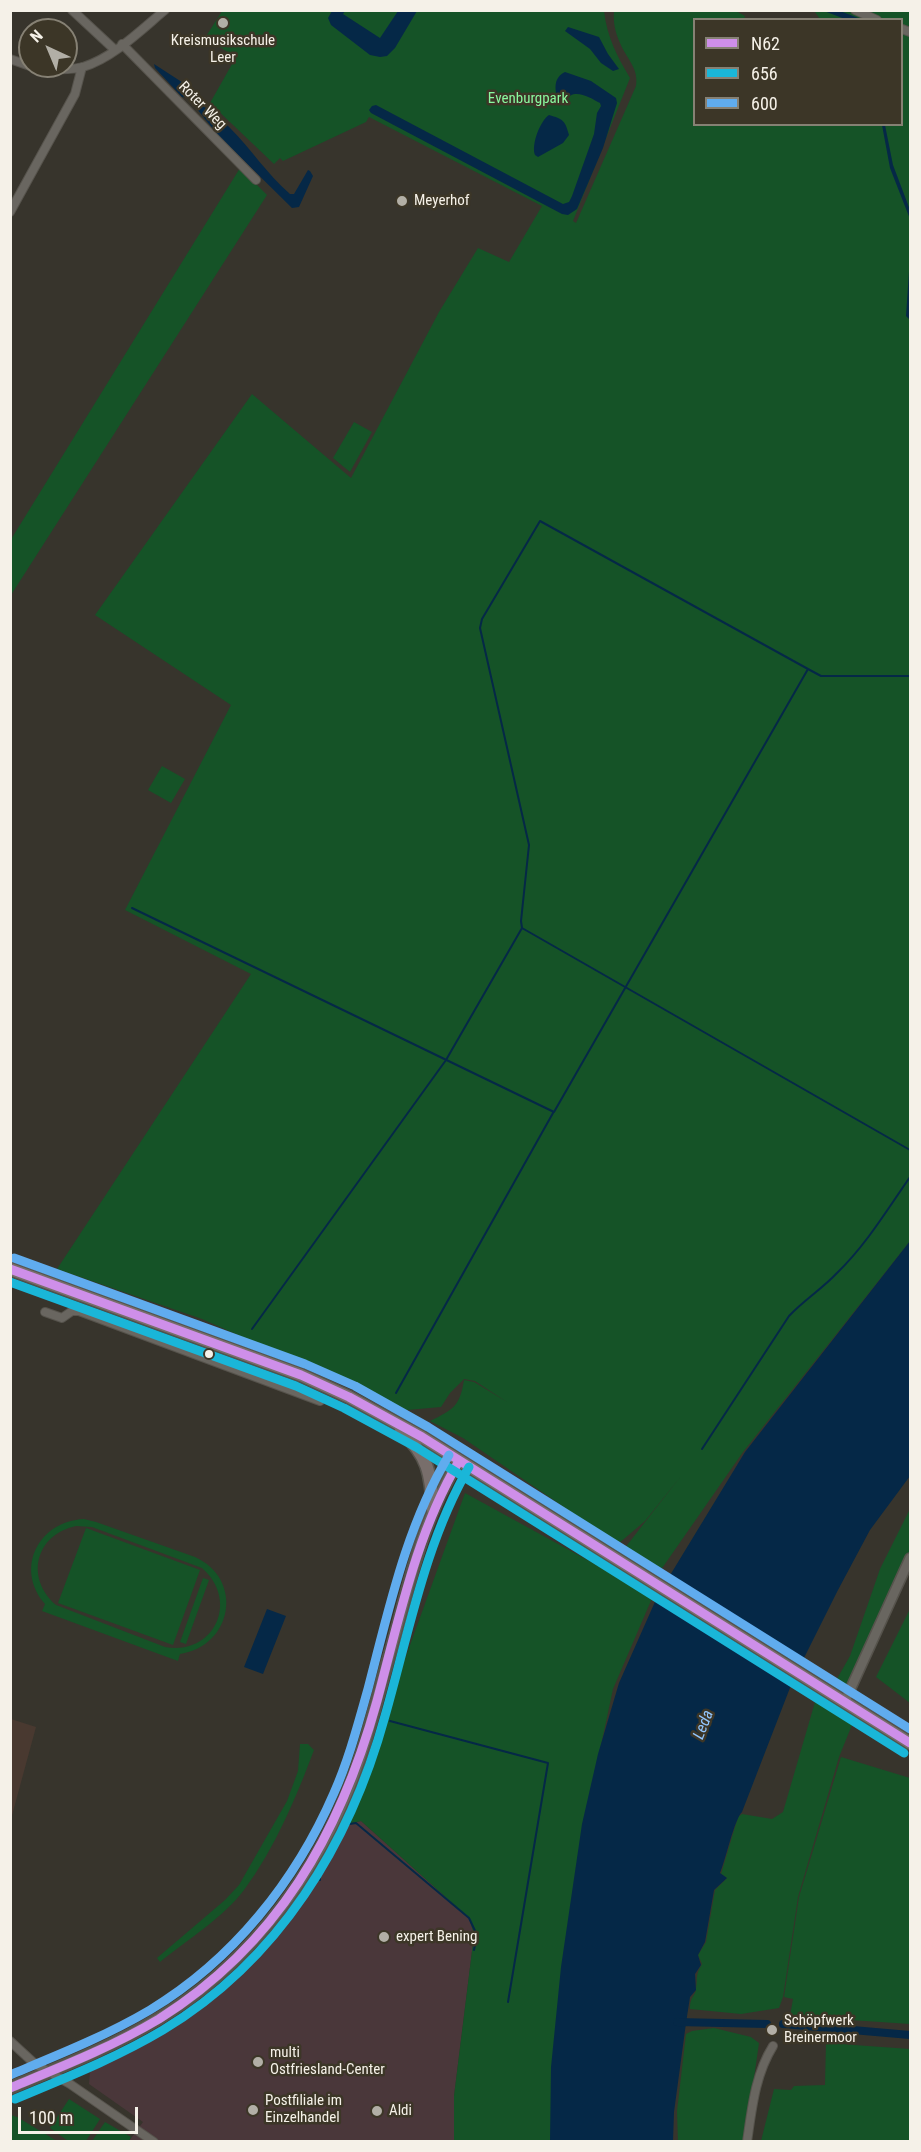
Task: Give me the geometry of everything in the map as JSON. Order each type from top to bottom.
[{"type":"main road","points":[[10,1269],[301,1375],[349,1397],[459,1461],[910,1743]]},
{"type":"main road","points":[[392,1420],[420,1450],[425,1460],[433,1509]]},
{"type":"main road","points":[[10,2088],[158,2020],[185,2001],[234,1960],[257,1937],[296,1887],[315,1859],[331,1828],[357,1767],[418,1553],[433,1509],[459,1461]]},
{"type":"street","name":"Roter Weg","points":[[72,10],[118,47],[256,180]]},
{"type":"street","points":[[78,67],[98,61],[165,10]]},
{"type":"street","points":[[855,10],[873,18]]},
{"type":"street","points":[[10,212],[75,94],[82,67]]},
{"type":"street","points":[[45,1312],[62,1318],[72,1311],[79,1311],[320,1401]]},
{"type":"street","points":[[845,1701],[910,1558]]},
{"type":"street","points":[[10,2041],[48,2072],[70,2084],[154,2142]]},
{"type":"street","points":[[747,2142],[753,2098],[763,2062],[773,2046]]},
{"type":"shaded area","points":[[10,1719],[36,1727],[11,1819]]},
{"type":"shaded area","points":[[361,1821],[469,1918],[476,1940],[473,1943],[454,2096],[454,2141],[129,2141],[143,2122],[89,2084],[90,2072],[102,2062],[186,2010],[235,1973],[303,1893],[345,1825]]},
{"type":"green space","name":"Evenburgpark","points":[[734,10],[745,16],[744,18],[693,18],[693,126],[903,126],[903,18],[819,18],[815,12],[811,11],[910,11],[910,1241],[743,1452],[658,1574],[624,1549],[681,1476],[645,1521],[618,1544],[463,1438],[430,1421],[454,1406],[460,1396],[464,1380],[474,1382],[507,1402],[475,1381],[464,1379],[450,1393],[441,1407],[407,1410],[202,1319],[57,1269],[251,974],[125,910],[231,705],[95,615],[252,394],[351,478],[439,312],[478,248],[509,262],[542,206],[369,117],[366,122],[283,161],[280,158],[274,164],[210,103],[236,57],[205,38],[222,11],[604,11],[613,46],[630,78],[573,221],[576,223],[636,86],[634,68],[618,39],[614,11]]},
{"type":"green space","points":[[240,168],[267,195],[11,595],[10,541]]},
{"type":"green space","points":[[354,422],[372,432],[350,472],[333,458]]},
{"type":"green space","points":[[162,766],[185,779],[171,803],[148,790]]},
{"type":"green space","points":[[465,1493],[653,1596],[613,1689],[589,1801],[555,2141],[454,2141],[454,2096],[473,1943],[476,1940],[469,1918],[361,1821],[345,1825]]},
{"type":"green space","points":[[910,1509],[910,1550],[847,1684],[840,1687],[834,1684],[850,1656],[880,1569]]},
{"type":"green space","points":[[84,1519],[96,1522],[195,1557],[211,1567],[221,1580],[226,1595],[226,1611],[221,1626],[212,1639],[198,1648],[180,1654],[178,1661],[42,1611],[45,1604],[36,1590],[32,1576],[32,1562],[36,1549],[44,1537],[55,1528],[68,1522]],"holes":[[[76,1526],[92,1527],[202,1568],[213,1581],[219,1596],[220,1610],[216,1623],[208,1635],[197,1643],[182,1648],[165,1647],[56,1605],[40,1583],[39,1559],[43,1548],[51,1538],[62,1531]]]},
{"type":"green space","points":[[86,1528],[200,1570],[173,1645],[58,1603]]},
{"type":"green space","points":[[203,1578],[209,1580],[186,1644],[180,1642]]},
{"type":"green space","points":[[910,1609],[910,1703],[876,1677]]},
{"type":"green space","points":[[815,1702],[854,1720],[839,1757],[798,1897],[783,1997],[779,2008],[741,2014],[690,2009],[702,1964],[698,1955],[706,1942],[715,1890],[727,1878],[721,1874],[738,1817],[742,1814],[772,1819],[783,1812]]},
{"type":"green space","points":[[300,1744],[308,1744],[314,1750],[284,1822],[255,1874],[226,1910],[160,1962],[157,1958],[225,1900],[239,1885],[287,1801],[298,1771]]},
{"type":"green space","points":[[841,1757],[910,1778],[910,2024],[790,2016],[793,1999],[784,1997],[799,1897]]},
{"type":"green space","points":[[714,2028],[751,2037],[759,2043],[745,2141],[678,2142],[677,2111],[686,2034]]},
{"type":"green space","points":[[826,2043],[910,2049],[910,2141],[761,2141],[774,2089],[791,2090],[794,2086],[825,2085]]},
{"type":"green space","points":[[69,2099],[100,2119],[86,2141],[68,2141],[50,2128]]},
{"type":"green space","points":[[11,2115],[17,2117],[57,2141],[11,2141]]},
{"type":"green space","points":[[105,2122],[131,2137],[129,2141],[92,2141]]},
{"type":"water","points":[[332,11],[345,11],[343,14],[380,38],[398,11],[417,11],[395,48],[387,56],[380,57],[370,55],[331,25],[328,18]]},
{"type":"water","points":[[824,11],[840,11],[858,18],[842,18]]},
{"type":"water","points":[[568,27],[599,37],[619,69],[613,71],[601,63],[590,49],[565,31]]},
{"type":"water","points":[[154,64],[191,88],[190,95],[225,123],[290,194],[294,194],[308,170],[310,171],[313,176],[299,207],[292,208],[218,135],[188,98],[182,97],[155,68]]},
{"type":"water","points":[[565,72],[591,81],[616,98],[617,103],[603,148],[577,209],[568,215],[562,214],[369,110],[376,105],[563,204],[569,202],[572,196],[594,134],[597,113],[601,106],[600,103],[581,94],[573,94],[561,101],[558,99],[556,84],[561,74]]},
{"type":"water","points":[[549,115],[563,121],[569,135],[563,143],[538,157],[534,151],[535,140],[542,122]]},
{"type":"water","points":[[882,126],[885,126],[893,165],[910,210],[910,219],[890,168]]},
{"type":"water","points":[[910,257],[910,320],[906,316]]},
{"type":"water","name":"Leda","points":[[910,1241],[910,1476],[870,1530],[793,1680],[733,1831],[720,1873],[727,1878],[714,1890],[705,1942],[698,1955],[701,1965],[695,1974],[696,1990],[690,1997],[674,2112],[673,2141],[550,2142],[551,2067],[561,1967],[582,1824],[598,1754],[619,1683],[658,1595],[745,1452]]},
{"type":"water","points":[[267,1609],[286,1616],[263,1674],[244,1667]]},
{"type":"pier","points":[[664,1579],[803,1666],[797,1679],[656,1592]]},
{"type":"waterway","points":[[252,1329],[446,1060],[522,928],[529,845],[480,628],[482,619],[540,521],[808,669]]},
{"type":"waterway","points":[[132,908],[554,1112],[808,669],[821,676],[910,676]]},
{"type":"waterway","points":[[522,928],[910,1150]]},
{"type":"waterway","points":[[396,1393],[553,1113]]},
{"type":"waterway","points":[[702,1449],[789,1316],[848,1262],[876,1227],[910,1177]]},
{"type":"waterway","points":[[390,1721],[548,1763],[508,2002]]},
{"type":"waterway","points":[[320,1880],[319,1868],[343,1825],[356,1823],[469,1918],[477,1935],[474,1950]]},
{"type":"waterway","points":[[677,2022],[767,2024]]},
{"type":"waterway","points":[[783,2024],[910,2035]]},
{"type":"transit line","name":"600","points":[[14,1258],[305,1364],[355,1386],[428,1427],[910,1729]]},
{"type":"transit line","name":"N62","points":[[10,1269],[301,1375],[349,1397],[422,1437],[910,1743]]},
{"type":"transit line","name":"656","points":[[10,1282],[296,1386],[344,1408],[416,1447],[904,1753]]},
{"type":"transit line","name":"600","points":[[10,2075],[82,2045],[150,2010],[180,1990],[235,1943],[281,1887],[319,1826],[334,1793],[357,1728],[400,1569],[421,1511],[449,1455]]},
{"type":"transit line","name":"N62","points":[[10,2088],[123,2039],[159,2019],[201,1989],[238,1956],[271,1920],[299,1882],[323,1840],[362,1750],[420,1547],[444,1489],[459,1461]]},
{"type":"transit line","name":"656","points":[[15,2099],[127,2050],[163,2030],[204,2002],[242,1969],[275,1934],[304,1895],[330,1853],[352,1809],[370,1763],[429,1557],[454,1496],[469,1467]]},
{"type":"place","name":"Kreismusikschule Leer","points":[[223,23]]},
{"type":"place","name":"Meyerhof","points":[[402,201]]},
{"type":"place","name":"expert Bening","points":[[384,1937]]},
{"type":"place","name":"Schöpfwerk Breinermoor","points":[[772,2030]]},
{"type":"place","name":"multi Ostfriesland-Center","points":[[258,2062]]},
{"type":"place","name":"Postfiliale im Einzelhandel","points":[[253,2110]]},
{"type":"place","name":"Aldi","points":[[377,2111]]}]
